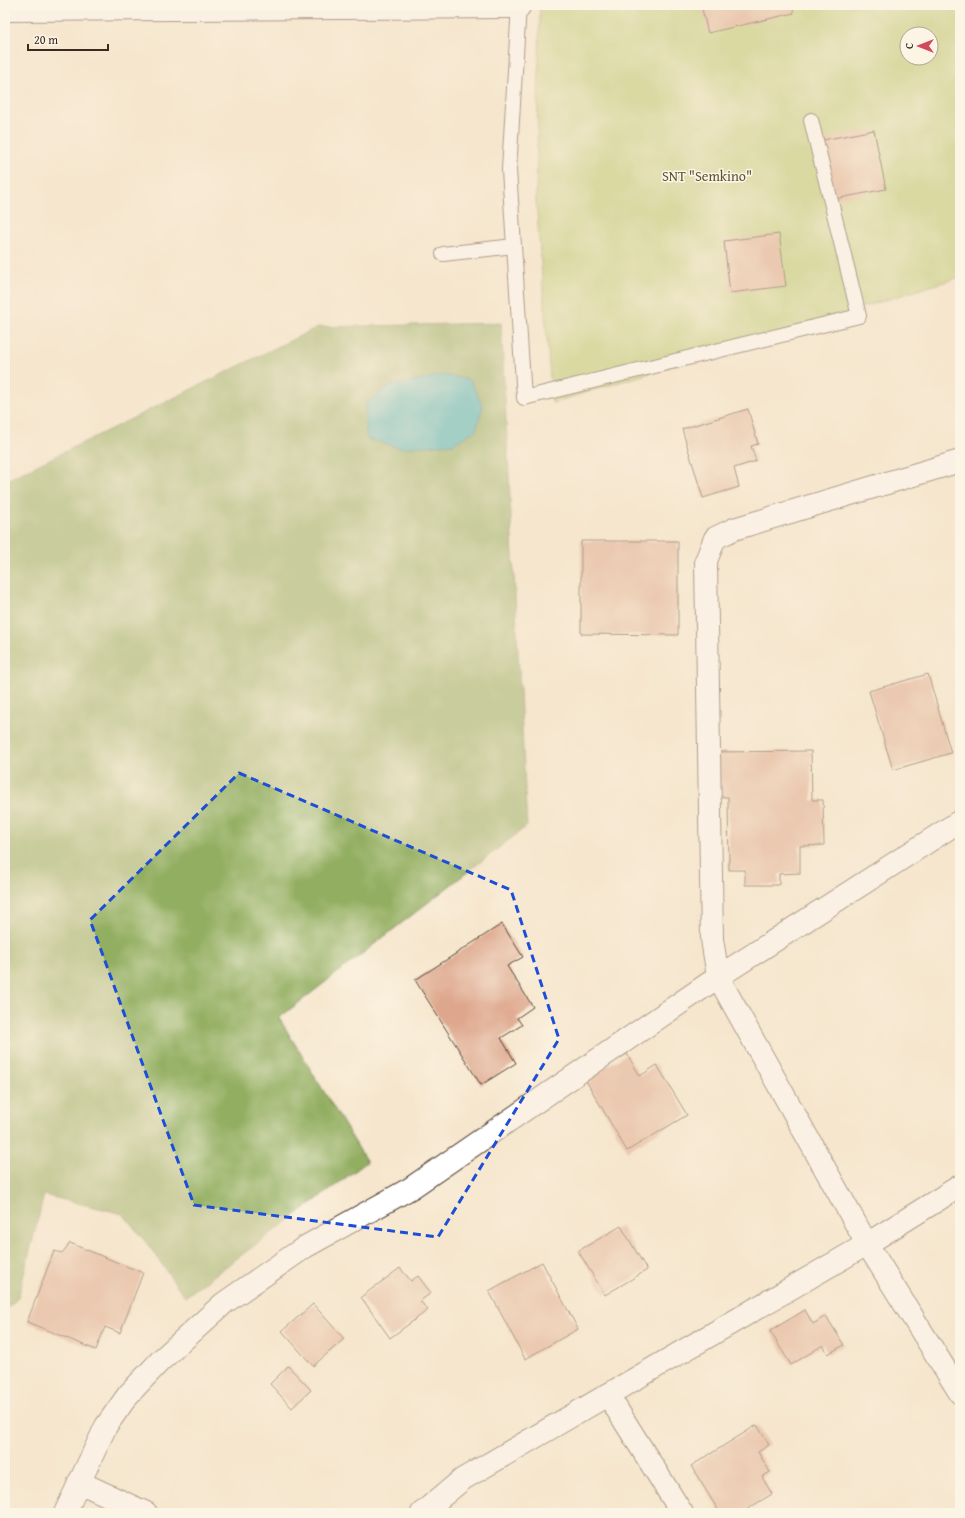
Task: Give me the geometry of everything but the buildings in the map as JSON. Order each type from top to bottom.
[{"type":"street","points":[[5,10],[363,9],[519,6]]},
{"type":"street","points":[[960,461],[734,529],[714,538],[706,561],[712,940],[718,977],[867,1244],[960,1393]]},
{"type":"street","points":[[65,1513],[106,1426],[128,1395],[160,1361],[224,1303],[305,1247],[411,1188],[718,977],[960,821]]},
{"type":"street","points":[[422,1513],[463,1479],[867,1244],[960,1186]]},
{"type":"street","points":[[608,1395],[682,1513]]},
{"type":"street","points":[[79,1482],[146,1513]]},
{"type":"lane","points":[[519,6],[509,170],[524,398],[859,316],[811,120]]},
{"type":"lane","points":[[443,254],[514,246]]},
{"type":"highlighted area","points":[[239,773],[511,890],[559,1039],[438,1237],[194,1205],[90,920]]},
{"type":"green space","name":"SNT \"Semkino\"","points":[[540,5],[960,5],[960,277],[552,403],[536,200]]},
{"type":"green space","points":[[501,323],[527,826],[279,1018],[367,1162],[185,1297],[149,1246],[123,1214],[44,1195],[18,1298],[5,1310],[5,481],[318,327]]},
{"type":"water","points":[[444,375],[470,380],[483,406],[476,430],[453,444],[400,448],[367,439],[365,421],[366,403],[391,385]]}]
